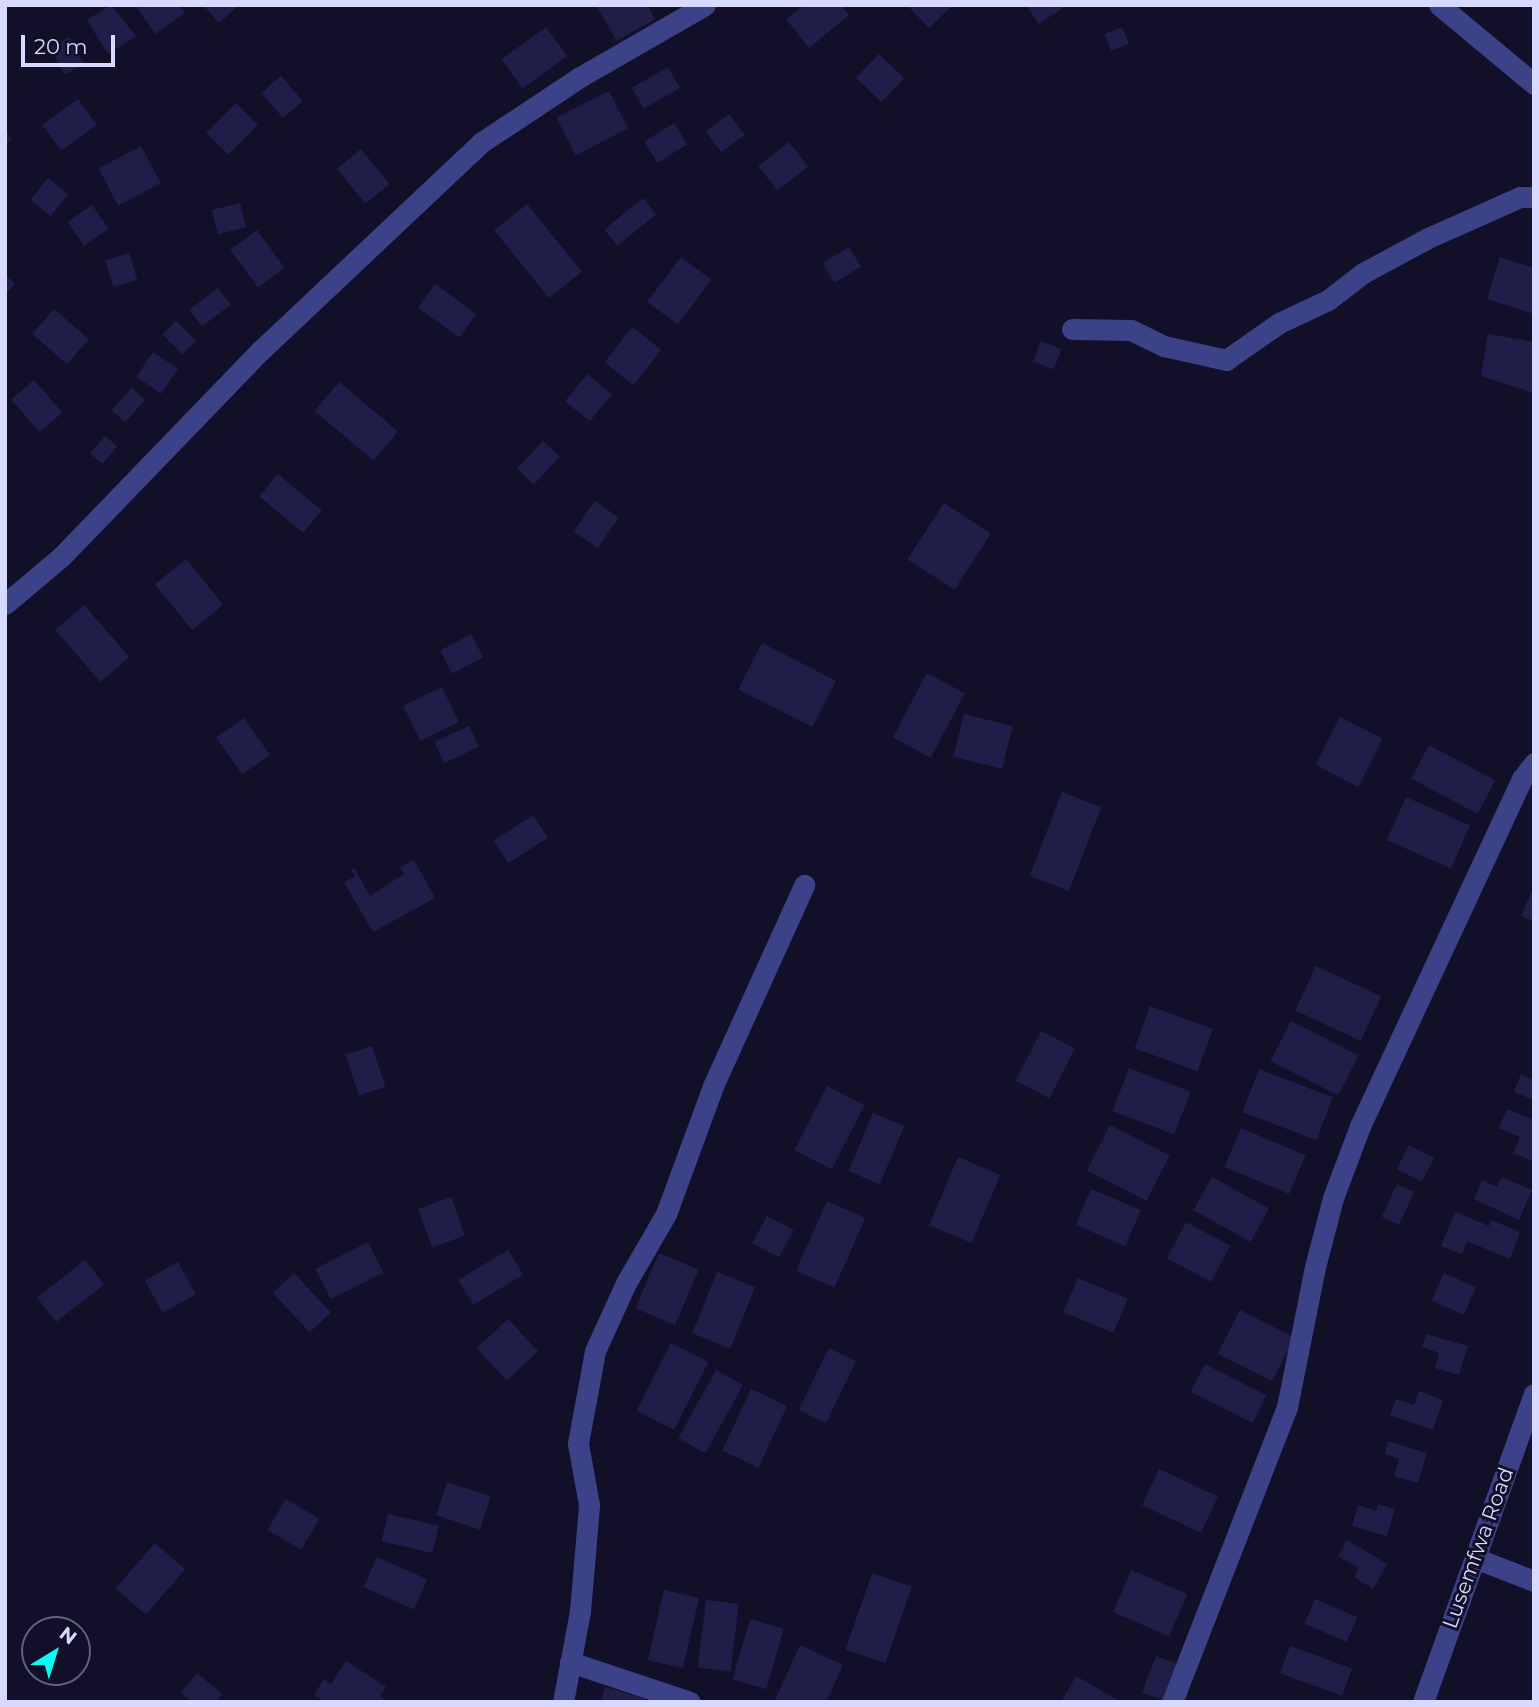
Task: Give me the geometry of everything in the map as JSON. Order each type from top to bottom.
[{"type":"street","points":[[5,604],[61,557],[260,351],[482,142],[580,77],[705,5]]},
{"type":"street","points":[[1439,5],[1534,84]]},
{"type":"street","points":[[1072,329],[1131,330],[1164,346],[1226,360],[1279,323],[1328,300],[1363,273],[1428,238],[1520,197],[1534,197]]},
{"type":"street","points":[[1172,1702],[1287,1407],[1318,1256],[1333,1198],[1360,1126],[1522,779],[1534,763]]},
{"type":"street","points":[[563,1702],[589,1504],[578,1443],[595,1351],[626,1283],[666,1214],[713,1086],[804,885]]},
{"type":"street","name":"Lusemfwa Road","points":[[1423,1702],[1534,1394]]},
{"type":"street","points":[[1475,1558],[1534,1581]]},
{"type":"street","points":[[570,1662],[690,1702]]},
{"type":"building","points":[[111,5],[136,36],[108,54],[87,20]]},
{"type":"building","points":[[135,5],[179,5],[185,13],[155,34]]},
{"type":"building","points":[[203,5],[239,5],[219,23]]},
{"type":"building","points":[[647,5],[655,19],[617,41],[597,7]]},
{"type":"building","points":[[804,5],[841,5],[849,15],[809,48],[786,19]]},
{"type":"building","points":[[907,5],[953,5],[929,28]]},
{"type":"building","points":[[1026,5],[1067,5],[1039,24]]},
{"type":"building","points":[[546,27],[567,56],[523,88],[502,59]]},
{"type":"building","points":[[1122,27],[1129,44],[1111,51],[1104,34]]},
{"type":"building","points":[[70,37],[84,65],[64,75],[50,47]]},
{"type":"building","points":[[879,54],[904,78],[881,102],[856,78]]},
{"type":"building","points":[[668,67],[680,88],[644,109],[632,88]]},
{"type":"building","points":[[281,76],[303,101],[283,118],[261,93]]},
{"type":"building","points":[[609,91],[628,128],[575,155],[556,118]]},
{"type":"building","points":[[78,99],[97,125],[61,151],[42,125]]},
{"type":"building","points":[[236,103],[258,125],[228,155],[206,133]]},
{"type":"building","points":[[729,114],[745,135],[721,152],[706,131]]},
{"type":"building","points":[[674,123],[687,144],[658,163],[644,142]]},
{"type":"building","points":[[5,130],[12,139],[5,144]]},
{"type":"building","points":[[789,142],[808,166],[777,190],[758,166]]},
{"type":"building","points":[[141,146],[161,183],[118,206],[99,169]]},
{"type":"building","points":[[361,149],[389,184],[365,203],[337,169]]},
{"type":"building","points":[[48,178],[68,194],[51,216],[30,200]]},
{"type":"building","points":[[643,198],[656,214],[617,246],[604,229]]},
{"type":"building","points":[[240,203],[246,227],[218,234],[212,210]]},
{"type":"building","points":[[527,204],[582,272],[549,298],[494,230]]},
{"type":"building","points":[[92,205],[109,229],[84,246],[67,222]]},
{"type":"building","points":[[257,230],[285,268],[258,287],[230,249]]},
{"type":"building","points":[[849,247],[861,267],[834,283],[822,263]]},
{"type":"building","points":[[129,253],[137,280],[113,287],[105,260]]},
{"type":"building","points":[[681,257],[711,280],[678,325],[647,302]]},
{"type":"building","points":[[1500,257],[1534,268],[1534,314],[1487,299]]},
{"type":"building","points":[[5,275],[15,284],[5,295]]},
{"type":"building","points":[[435,284],[476,314],[459,337],[418,307]]},
{"type":"building","points":[[218,288],[231,305],[202,326],[189,310]]},
{"type":"building","points":[[54,309],[89,339],[67,364],[32,334]]},
{"type":"building","points":[[176,321],[196,341],[182,354],[163,334]]},
{"type":"building","points":[[632,327],[661,350],[633,385],[604,362]]},
{"type":"building","points":[[1488,334],[1534,342],[1534,393],[1481,376]]},
{"type":"building","points":[[1041,341],[1062,349],[1054,369],[1033,362]]},
{"type":"building","points":[[153,352],[178,369],[161,394],[136,377]]},
{"type":"building","points":[[587,374],[612,394],[590,421],[565,401]]},
{"type":"building","points":[[34,380],[62,412],[40,432],[11,400]]},
{"type":"building","points":[[339,382],[398,431],[374,461],[315,411]]},
{"type":"building","points":[[132,388],[145,400],[125,422],[112,410]]},
{"type":"building","points":[[105,436],[117,446],[102,464],[90,454]]},
{"type":"building","points":[[543,441],[560,457],[534,484],[517,469]]},
{"type":"building","points":[[278,474],[322,511],[303,533],[259,496]]},
{"type":"building","points":[[595,501],[619,518],[598,548],[574,531]]},
{"type":"building","points":[[944,503],[991,533],[954,590],[908,559]]},
{"type":"building","points":[[186,559],[223,605],[192,630],[155,584]]},
{"type":"building","points":[[84,605],[129,657],[101,682],[55,630]]},
{"type":"building","points":[[471,634],[483,657],[452,673],[440,650]]},
{"type":"building","points":[[762,643],[836,681],[812,727],[738,689]]},
{"type":"building","points":[[927,673],[965,693],[931,758],[893,737]]},
{"type":"building","points":[[442,687],[459,722],[420,741],[403,706]]},
{"type":"building","points":[[964,714],[1013,726],[1002,769],[953,757]]},
{"type":"building","points":[[1340,717],[1383,739],[1358,787],[1315,765]]},
{"type":"building","points":[[244,718],[270,755],[242,774],[216,738]]},
{"type":"building","points":[[469,726],[479,747],[444,763],[435,742]]},
{"type":"building","points":[[1429,745],[1495,780],[1477,814],[1411,779]]},
{"type":"building","points":[[1062,792],[1101,807],[1069,891],[1030,876]]},
{"type":"building","points":[[1406,797],[1470,825],[1451,868],[1387,840]]},
{"type":"building","points":[[533,815],[548,838],[508,863],[494,841]]},
{"type":"building","points":[[414,860],[435,898],[373,932],[344,882],[355,877],[351,870],[354,868],[370,896],[404,874],[400,867]]},
{"type":"building","points":[[1534,886],[1534,921],[1521,916]]},
{"type":"building","points":[[1316,966],[1381,996],[1361,1041],[1295,1010]]},
{"type":"building","points":[[1150,1006],[1213,1029],[1198,1071],[1135,1048]]},
{"type":"building","points":[[1291,1021],[1359,1056],[1338,1096],[1271,1061]]},
{"type":"building","points":[[1041,1031],[1075,1048],[1049,1098],[1016,1081]]},
{"type":"building","points":[[372,1046],[385,1087],[359,1096],[345,1055]]},
{"type":"building","points":[[1129,1068],[1191,1092],[1174,1135],[1113,1111]]},
{"type":"building","points":[[1259,1069],[1333,1097],[1316,1140],[1243,1112]]},
{"type":"building","points":[[1521,1074],[1534,1080],[1534,1100],[1514,1092]]},
{"type":"building","points":[[827,1086],[864,1105],[832,1169],[794,1150]]},
{"type":"building","points":[[1507,1109],[1534,1120],[1533,1161],[1513,1153],[1520,1137],[1499,1128]]},
{"type":"building","points":[[873,1113],[904,1126],[880,1184],[848,1171]]},
{"type":"building","points":[[1110,1125],[1170,1155],[1147,1201],[1087,1170]]},
{"type":"building","points":[[1241,1128],[1305,1155],[1289,1194],[1225,1167]]},
{"type":"building","points":[[1409,1145],[1434,1158],[1422,1182],[1397,1169]]},
{"type":"building","points":[[958,1157],[1000,1175],[971,1243],[929,1225]]},
{"type":"building","points":[[1212,1177],[1269,1209],[1250,1242],[1194,1210]]},
{"type":"building","points":[[1502,1177],[1532,1190],[1519,1220],[1474,1199],[1482,1180],[1497,1187]]},
{"type":"building","points":[[1397,1184],[1414,1192],[1399,1225],[1382,1217]]},
{"type":"building","points":[[1091,1189],[1141,1210],[1125,1246],[1076,1225]]},
{"type":"building","points":[[451,1197],[465,1236],[432,1247],[418,1209]]},
{"type":"building","points":[[827,1201],[865,1218],[834,1288],[796,1270]]},
{"type":"building","points":[[1455,1212],[1489,1226],[1491,1220],[1520,1232],[1510,1259],[1467,1241],[1462,1254],[1441,1246]]},
{"type":"building","points":[[767,1216],[793,1230],[779,1257],[752,1243]]},
{"type":"building","points":[[1186,1222],[1230,1245],[1211,1282],[1167,1258]]},
{"type":"building","points":[[368,1242],[383,1272],[331,1299],[315,1269]]},
{"type":"building","points":[[508,1250],[523,1275],[473,1305],[458,1280]]},
{"type":"building","points":[[659,1253],[699,1270],[675,1325],[636,1308]]},
{"type":"building","points":[[85,1260],[104,1284],[56,1322],[37,1298]]},
{"type":"building","points":[[178,1262],[196,1294],[163,1313],[145,1280]]},
{"type":"building","points":[[717,1272],[755,1287],[730,1349],[692,1333]]},
{"type":"building","points":[[294,1273],[331,1312],[310,1332],[273,1293]]},
{"type":"building","points":[[1444,1273],[1476,1287],[1464,1315],[1432,1300]]},
{"type":"building","points":[[1078,1278],[1128,1299],[1113,1333],[1064,1312]]},
{"type":"building","points":[[1240,1310],[1294,1338],[1272,1381],[1218,1354]]},
{"type":"building","points":[[508,1319],[538,1351],[507,1381],[477,1348]]},
{"type":"building","points":[[1426,1334],[1468,1346],[1459,1375],[1435,1368],[1439,1353],[1422,1347]]},
{"type":"building","points":[[671,1343],[708,1362],[674,1430],[636,1411]]},
{"type":"building","points":[[829,1348],[856,1361],[826,1423],[799,1410]]},
{"type":"building","points":[[1205,1364],[1266,1395],[1252,1423],[1191,1392]]},
{"type":"building","points":[[716,1370],[743,1385],[705,1453],[678,1438]]},
{"type":"building","points":[[751,1389],[787,1406],[759,1468],[722,1451]]},
{"type":"building","points":[[1419,1391],[1443,1400],[1433,1430],[1390,1415],[1396,1399],[1414,1405]]},
{"type":"building","points":[[1388,1441],[1427,1453],[1418,1483],[1394,1476],[1399,1459],[1385,1454]]},
{"type":"building","points":[[1159,1469],[1218,1496],[1201,1533],[1142,1505]]},
{"type":"building","points":[[447,1482],[491,1496],[480,1530],[436,1515]]},
{"type":"building","points":[[286,1499],[319,1519],[301,1550],[267,1530]]},
{"type":"building","points":[[1378,1504],[1395,1509],[1387,1536],[1352,1526],[1358,1505],[1376,1511]]},
{"type":"building","points":[[388,1514],[439,1526],[432,1553],[382,1541]]},
{"type":"building","points":[[1347,1540],[1387,1564],[1373,1589],[1354,1577],[1359,1568],[1338,1556]]},
{"type":"building","points":[[155,1543],[185,1569],[146,1615],[116,1588]]},
{"type":"building","points":[[377,1557],[427,1579],[414,1610],[364,1587]]},
{"type":"building","points":[[1131,1570],[1187,1594],[1169,1636],[1113,1612]]},
{"type":"building","points":[[872,1573],[912,1587],[885,1663],[846,1650]]},
{"type":"building","points":[[664,1590],[699,1598],[683,1668],[648,1660]]},
{"type":"building","points":[[1315,1599],[1357,1617],[1347,1642],[1304,1624]]},
{"type":"building","points":[[706,1600],[739,1604],[730,1672],[698,1667]]},
{"type":"building","points":[[750,1619],[784,1629],[766,1689],[733,1680]]},
{"type":"building","points":[[800,1645],[843,1665],[826,1702],[774,1702]]},
{"type":"building","points":[[1290,1646],[1352,1669],[1342,1696],[1280,1673]]},
{"type":"building","points":[[1156,1656],[1180,1665],[1166,1702],[1142,1692]]},
{"type":"building","points":[[346,1661],[386,1687],[380,1696],[388,1702],[324,1702],[314,1695],[324,1679],[331,1684]]},
{"type":"building","points":[[197,1673],[222,1694],[216,1702],[192,1702],[181,1693]]},
{"type":"building","points":[[1076,1676],[1121,1702],[1061,1702]]},
{"type":"building","points":[[605,1687],[646,1699],[646,1702],[601,1702]]}]
